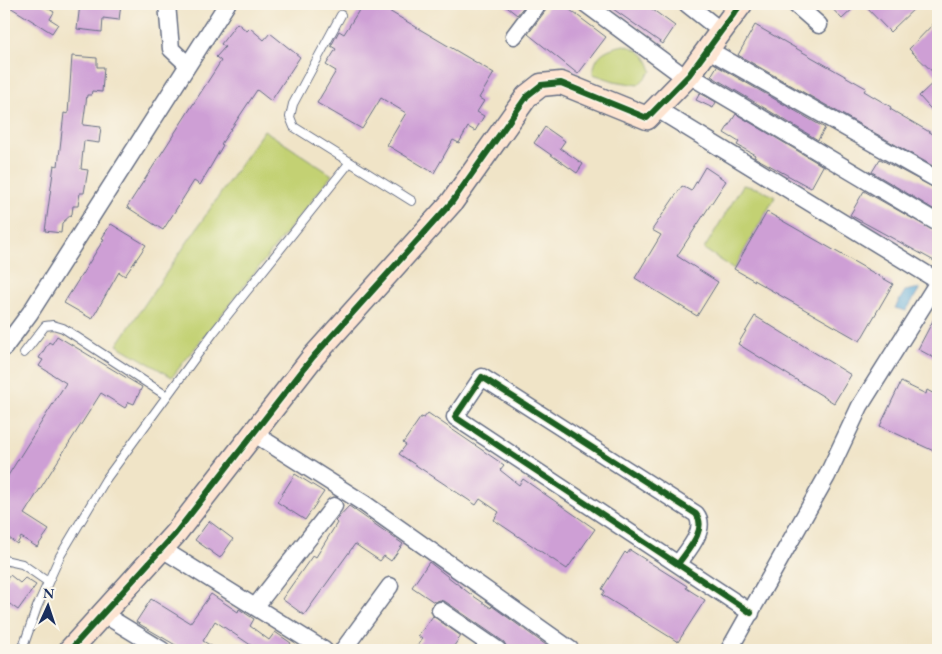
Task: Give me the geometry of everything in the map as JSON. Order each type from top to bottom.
[{"type":"street","points":[[167,4],[171,49],[188,64]]},
{"type":"street","points":[[4,348],[30,313],[227,4]]},
{"type":"street","points":[[514,36],[538,4]]},
{"type":"street","points":[[586,4],[688,77],[938,223]]},
{"type":"street","points":[[687,4],[721,30]]},
{"type":"street","points":[[70,650],[162,549],[313,357],[452,202],[527,96],[542,85],[560,83],[647,118],[688,77],[741,4]]},
{"type":"street","points":[[795,4],[819,26]]},
{"type":"street","points":[[707,49],[938,180]]},
{"type":"street","points":[[657,109],[938,282],[860,406],[827,476],[729,650]]},
{"type":"street","points":[[678,564],[698,534],[700,524],[696,514],[482,376],[455,417],[751,613]]},
{"type":"street","points":[[253,433],[365,504],[571,650]]},
{"type":"street","points":[[255,607],[334,506]]},
{"type":"street","points":[[162,549],[324,650]]},
{"type":"street","points":[[344,650],[390,586]]},
{"type":"street","points":[[440,610],[498,650]]},
{"type":"street","points":[[114,620],[153,648]]},
{"type":"lane","points":[[341,15],[294,104],[290,117],[294,126],[412,201]]},
{"type":"lane","points":[[22,650],[60,556],[106,480],[214,332],[350,162]]},
{"type":"lane","points":[[24,352],[45,326],[53,325],[63,328],[168,396]]},
{"type":"lane","points":[[4,560],[22,564],[48,582]]},
{"type":"green space","points":[[624,45],[642,54],[648,61],[652,71],[638,85],[614,81],[593,74],[596,62],[602,54],[611,48]]},
{"type":"green space","points":[[264,130],[332,175],[172,377],[117,345]]},
{"type":"green space","points":[[743,185],[760,189],[775,197],[734,269],[704,249]]},
{"type":"water","points":[[920,288],[906,311],[895,308],[905,291]]},
{"type":"building","points":[[5,4],[41,4],[54,12],[50,19],[58,24],[52,33]]},
{"type":"building","points":[[80,4],[121,4],[119,20],[103,18],[102,32],[77,29]]},
{"type":"building","points":[[363,4],[377,4],[494,73],[479,98],[484,101],[477,112],[484,116],[475,131],[468,127],[459,143],[453,140],[434,173],[387,145],[406,113],[381,98],[362,129],[317,103],[336,71],[326,65],[336,49],[331,46],[339,31],[344,34]]},
{"type":"building","points":[[503,4],[526,4],[517,15]]},
{"type":"building","points":[[548,4],[562,4],[606,37],[578,74],[528,34],[546,10]]},
{"type":"building","points":[[606,4],[645,4],[675,26],[663,44]]},
{"type":"building","points":[[828,4],[858,4],[842,19]]},
{"type":"building","points":[[863,4],[919,4],[890,32]]},
{"type":"building","points":[[938,19],[938,77],[909,49]]},
{"type":"building","points":[[237,23],[247,31],[250,28],[264,40],[270,33],[300,57],[271,101],[257,90],[221,144],[223,145],[200,185],[194,181],[163,230],[127,207],[221,61],[216,57],[225,47],[221,44]]},
{"type":"building","points":[[755,25],[866,88],[864,91],[891,107],[890,109],[938,137],[938,169],[738,55]]},
{"type":"building","points":[[72,56],[97,58],[97,67],[104,67],[102,92],[92,91],[91,95],[87,95],[83,125],[101,127],[99,143],[84,141],[81,169],[88,170],[84,193],[80,193],[78,206],[73,206],[72,214],[62,223],[61,233],[45,231],[54,165],[58,166],[64,113],[68,114]]},
{"type":"building","points":[[717,66],[825,128],[818,140],[711,76]]},
{"type":"building","points":[[938,78],[938,117],[919,96]]},
{"type":"building","points":[[700,93],[716,102],[713,108],[696,100]]},
{"type":"building","points":[[736,114],[823,166],[811,188],[754,157],[755,155],[737,145],[739,142],[724,133]]},
{"type":"building","points":[[545,127],[565,141],[560,148],[583,164],[577,173],[534,143]]},
{"type":"building","points":[[880,159],[938,190],[938,212],[872,172]]},
{"type":"building","points":[[705,167],[726,181],[677,256],[718,282],[697,316],[635,278],[661,235],[652,230],[682,186],[691,191]]},
{"type":"building","points":[[864,191],[938,233],[938,263],[850,215]]},
{"type":"building","points":[[767,212],[893,284],[860,341],[734,269]]},
{"type":"building","points":[[111,224],[146,245],[125,276],[119,272],[92,319],[64,303],[104,239],[102,238]]},
{"type":"building","points":[[938,311],[938,360],[918,349]]},
{"type":"building","points":[[755,316],[851,375],[834,403],[738,344]]},
{"type":"building","points":[[57,336],[142,387],[134,404],[129,402],[125,408],[101,393],[24,514],[49,530],[37,547],[21,537],[17,544],[5,535],[9,529],[4,525],[4,482],[66,383],[39,366],[43,360],[39,358],[49,342],[52,344]]},
{"type":"building","points":[[901,382],[926,394],[927,390],[938,396],[938,453],[880,426]]},
{"type":"building","points":[[428,413],[504,465],[500,470],[519,485],[523,479],[595,529],[567,569],[494,520],[499,512],[480,499],[476,505],[399,454],[406,445],[403,443],[421,417],[424,418]]},
{"type":"building","points":[[295,474],[324,492],[305,520],[277,502]]},
{"type":"building","points":[[349,506],[403,544],[391,561],[384,556],[380,561],[355,544],[304,615],[282,599],[313,555],[316,557],[337,523],[335,521]]},
{"type":"building","points":[[209,521],[233,539],[220,558],[195,540]]},
{"type":"building","points":[[630,550],[687,586],[686,588],[705,600],[678,642],[602,595],[605,591],[602,589],[625,552],[627,554]]},
{"type":"building","points":[[429,562],[469,593],[491,608],[492,606],[553,650],[508,650],[504,642],[446,602],[440,600],[434,602],[412,587]]},
{"type":"building","points":[[10,575],[20,583],[25,578],[36,585],[18,610],[4,600],[4,583]]},
{"type":"building","points":[[211,594],[238,612],[239,609],[254,619],[250,626],[269,640],[275,632],[291,643],[286,650],[258,650],[215,621],[203,641],[218,650],[184,650],[136,622],[151,599],[190,623]]},
{"type":"building","points":[[433,616],[461,636],[451,650],[414,650],[422,639],[418,636]]},
{"type":"cycle path","points":[[70,650],[175,534],[313,357],[452,202],[527,96],[541,85],[561,83],[647,118],[689,75],[741,4]]},
{"type":"cycle path","points":[[678,564],[698,533],[700,526],[696,514],[482,377],[455,417],[751,613]]}]
